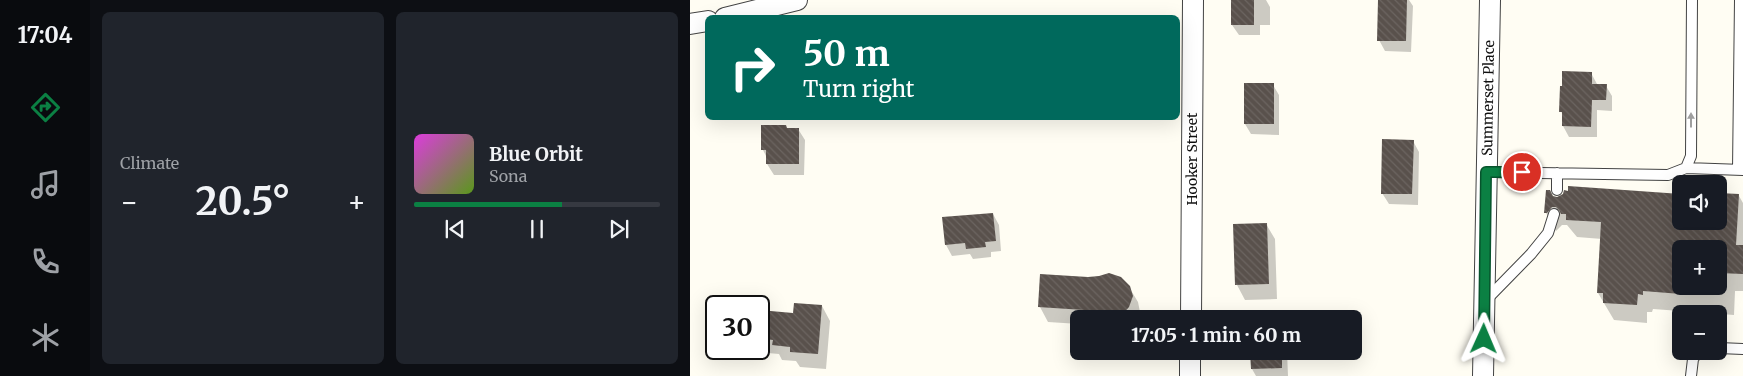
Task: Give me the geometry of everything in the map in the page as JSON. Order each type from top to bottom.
[{"type":"street","points":[[737,15],[797,0]]},
{"type":"street","name":"Hooker Street","points":[[1190,310],[1193,0]]},
{"type":"street","name":"Summerset Place","points":[[1483,376],[1490,0]]},
{"type":"street","points":[[690,24],[705,22]]},
{"type":"street","points":[[1190,360],[1190,376]]},
{"type":"lane","points":[[1686,168],[1691,156],[1692,0]]},
{"type":"lane","points":[[1486,172],[1668,175],[1686,168],[1740,170],[1740,0]]},
{"type":"lane","points":[[1557,173],[1557,190]]},
{"type":"lane","points":[[1484,301],[1507,280],[1548,233],[1554,214]]},
{"type":"lane","points":[[1727,348],[1743,348]]},
{"type":"lane","points":[[1691,376],[1693,360]]},
{"type":"building","points":[[1231,0],[1254,0],[1254,25],[1231,25]]},
{"type":"building","points":[[1378,0],[1407,0],[1406,41],[1377,41]]},
{"type":"building","points":[[1562,71],[1592,72],[1592,84],[1607,84],[1606,100],[1592,100],[1591,127],[1562,126],[1562,112],[1559,112]]},
{"type":"building","points":[[1244,83],[1274,83],[1274,124],[1244,124]]},
{"type":"building","points":[[761,125],[786,125],[787,128],[799,128],[799,164],[766,164],[766,150],[761,150]]},
{"type":"building","points":[[1382,139],[1414,140],[1412,194],[1381,194]]},
{"type":"building","points":[[1568,186],[1672,193],[1672,230],[1727,230],[1727,193],[1739,194],[1736,245],[1743,245],[1743,274],[1727,273],[1727,240],[1672,240],[1672,293],[1643,291],[1643,295],[1638,294],[1637,305],[1603,303],[1603,293],[1597,293],[1601,222],[1566,220],[1566,214],[1561,214],[1556,207],[1552,207],[1547,213],[1544,213],[1546,190],[1550,190],[1553,196],[1557,197],[1563,194],[1564,190],[1568,191]]},
{"type":"building","points":[[993,213],[996,241],[985,242],[986,247],[966,249],[965,243],[945,245],[942,217]]},
{"type":"building","points":[[1267,223],[1269,284],[1235,285],[1233,224]]},
{"type":"building","points":[[1109,273],[1121,277],[1130,286],[1133,296],[1126,310],[1038,307],[1040,274],[1099,276]]},
{"type":"building","points":[[794,303],[822,305],[818,354],[790,352],[790,347],[772,345],[773,340],[770,340],[770,311],[793,313]]},
{"type":"building","points":[[1250,360],[1282,360],[1282,368],[1251,369]]},
{"type":"route","points":[[1484,339],[1486,172],[1522,172]]}]
